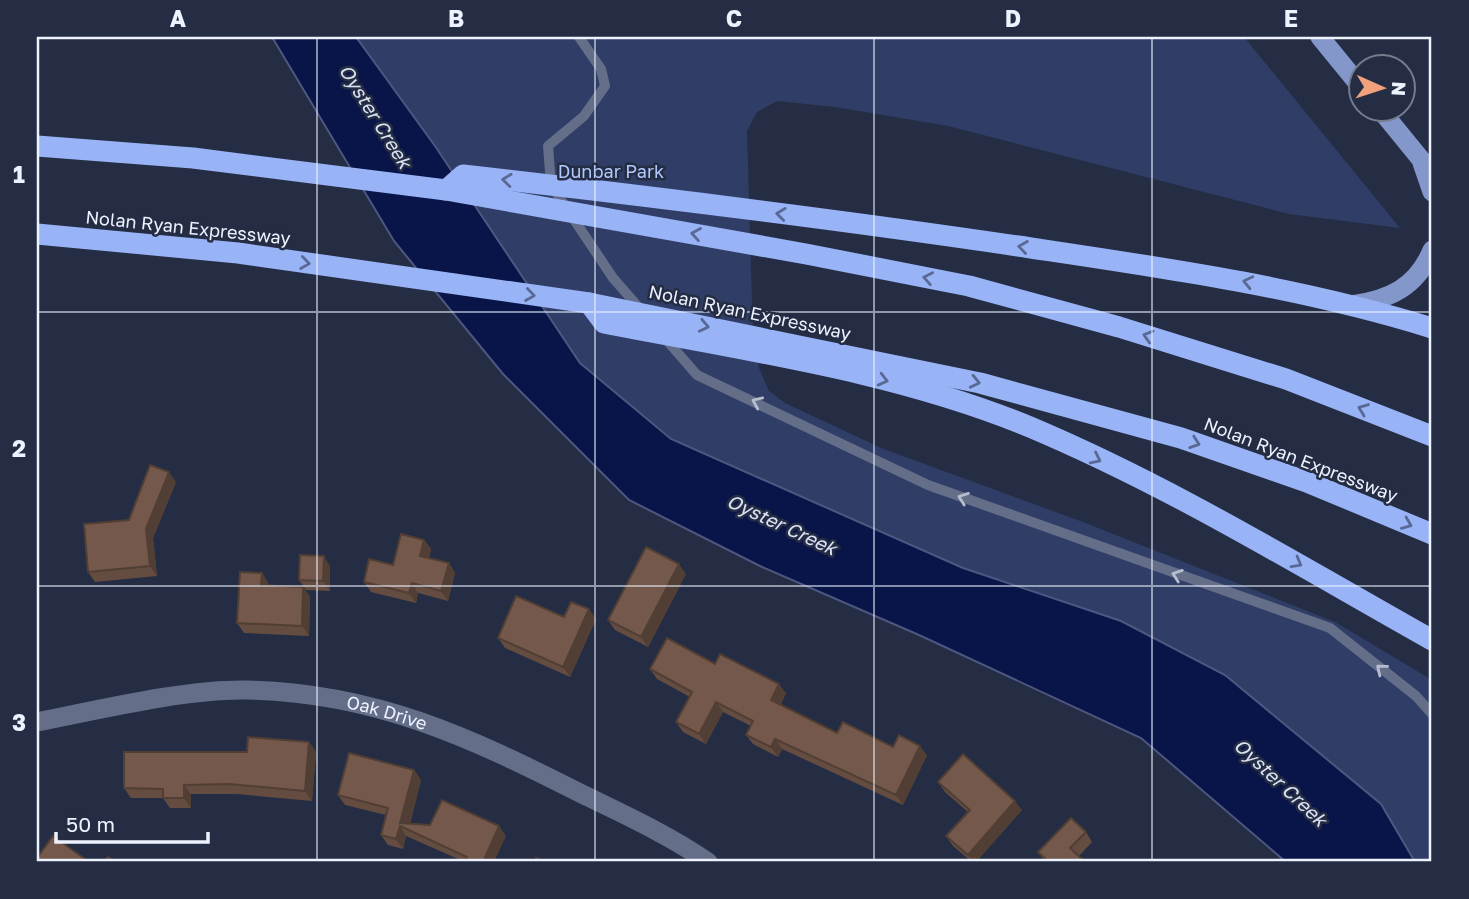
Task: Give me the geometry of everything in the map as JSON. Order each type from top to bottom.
[{"type":"highway","points":[[37,146],[256,165],[446,190],[836,259],[969,286],[1119,327],[1286,379],[1429,435]]},
{"type":"highway","points":[[446,190],[463,175],[849,223],[1216,275],[1350,305],[1432,328]]},
{"type":"highway","name":"Nolan Ryan Expressway","points":[[37,234],[237,253],[590,303],[604,323],[980,383],[1181,438],[1307,482],[1432,534]]},
{"type":"highway","points":[[814,357],[1031,427],[1206,511],[1432,640]]},
{"type":"main road","points":[[1320,37],[1346,69]]},
{"type":"main road","points":[[1390,122],[1426,166],[1432,192]]},
{"type":"main road","points":[[1350,305],[1379,302],[1401,289],[1416,276],[1432,250]]},
{"type":"street","name":"Oak Drive","points":[[37,722],[204,692],[285,692],[354,702],[423,720],[481,743],[649,828],[708,862]]},
{"type":"lane","points":[[579,37],[601,69],[605,86],[584,116],[548,146],[551,185],[613,278],[697,375],[928,485],[1330,628],[1416,696],[1432,714]]},
{"type":"green space","name":"Dunbar Park","points":[[356,37],[1244,37],[1400,228],[1289,214],[948,126],[835,107],[777,101],[757,112],[747,131],[753,339],[759,368],[769,391],[785,403],[881,448],[1083,522],[1335,622],[1432,680],[1432,862],[1415,862],[1381,804],[1225,675],[1121,621],[963,568],[671,439],[580,363],[435,146]]},
{"type":"water","name":"Oyster Creek","points":[[272,37],[356,37],[435,146],[580,363],[671,439],[963,568],[1121,621],[1225,675],[1381,804],[1415,862],[1286,862],[1141,738],[919,635],[762,567],[629,500],[503,374],[394,241]]},
{"type":"building","points":[[150,465],[169,472],[146,529],[150,566],[88,572],[84,524],[129,520]]},
{"type":"building","points":[[401,534],[424,540],[420,556],[449,563],[441,591],[412,583],[409,593],[364,582],[369,559],[393,565]]},
{"type":"building","points":[[646,547],[679,564],[641,637],[608,620]]},
{"type":"building","points":[[300,555],[324,556],[323,581],[299,580]]},
{"type":"building","points":[[240,572],[262,573],[261,585],[303,587],[302,626],[237,623]]},
{"type":"building","points":[[516,596],[564,617],[571,602],[589,609],[563,667],[498,638]]},
{"type":"building","points":[[667,638],[715,664],[720,654],[779,684],[771,700],[837,733],[843,722],[893,747],[899,735],[920,746],[896,795],[775,739],[771,747],[746,735],[753,721],[716,702],[699,734],[676,722],[692,692],[650,669]]},
{"type":"building","points":[[248,737],[309,742],[305,791],[229,784],[184,785],[184,798],[163,798],[163,789],[124,788],[124,752],[247,752]]},
{"type":"building","points":[[349,753],[414,770],[400,823],[430,825],[442,800],[499,826],[483,862],[465,862],[467,857],[400,826],[396,839],[381,835],[388,808],[338,795]]},
{"type":"building","points":[[963,754],[1015,801],[968,855],[946,836],[970,810],[938,782]]},
{"type":"building","points":[[1071,818],[1086,832],[1070,848],[1085,862],[1047,862],[1038,852]]},
{"type":"building","points":[[53,836],[89,862],[37,862]]}]
